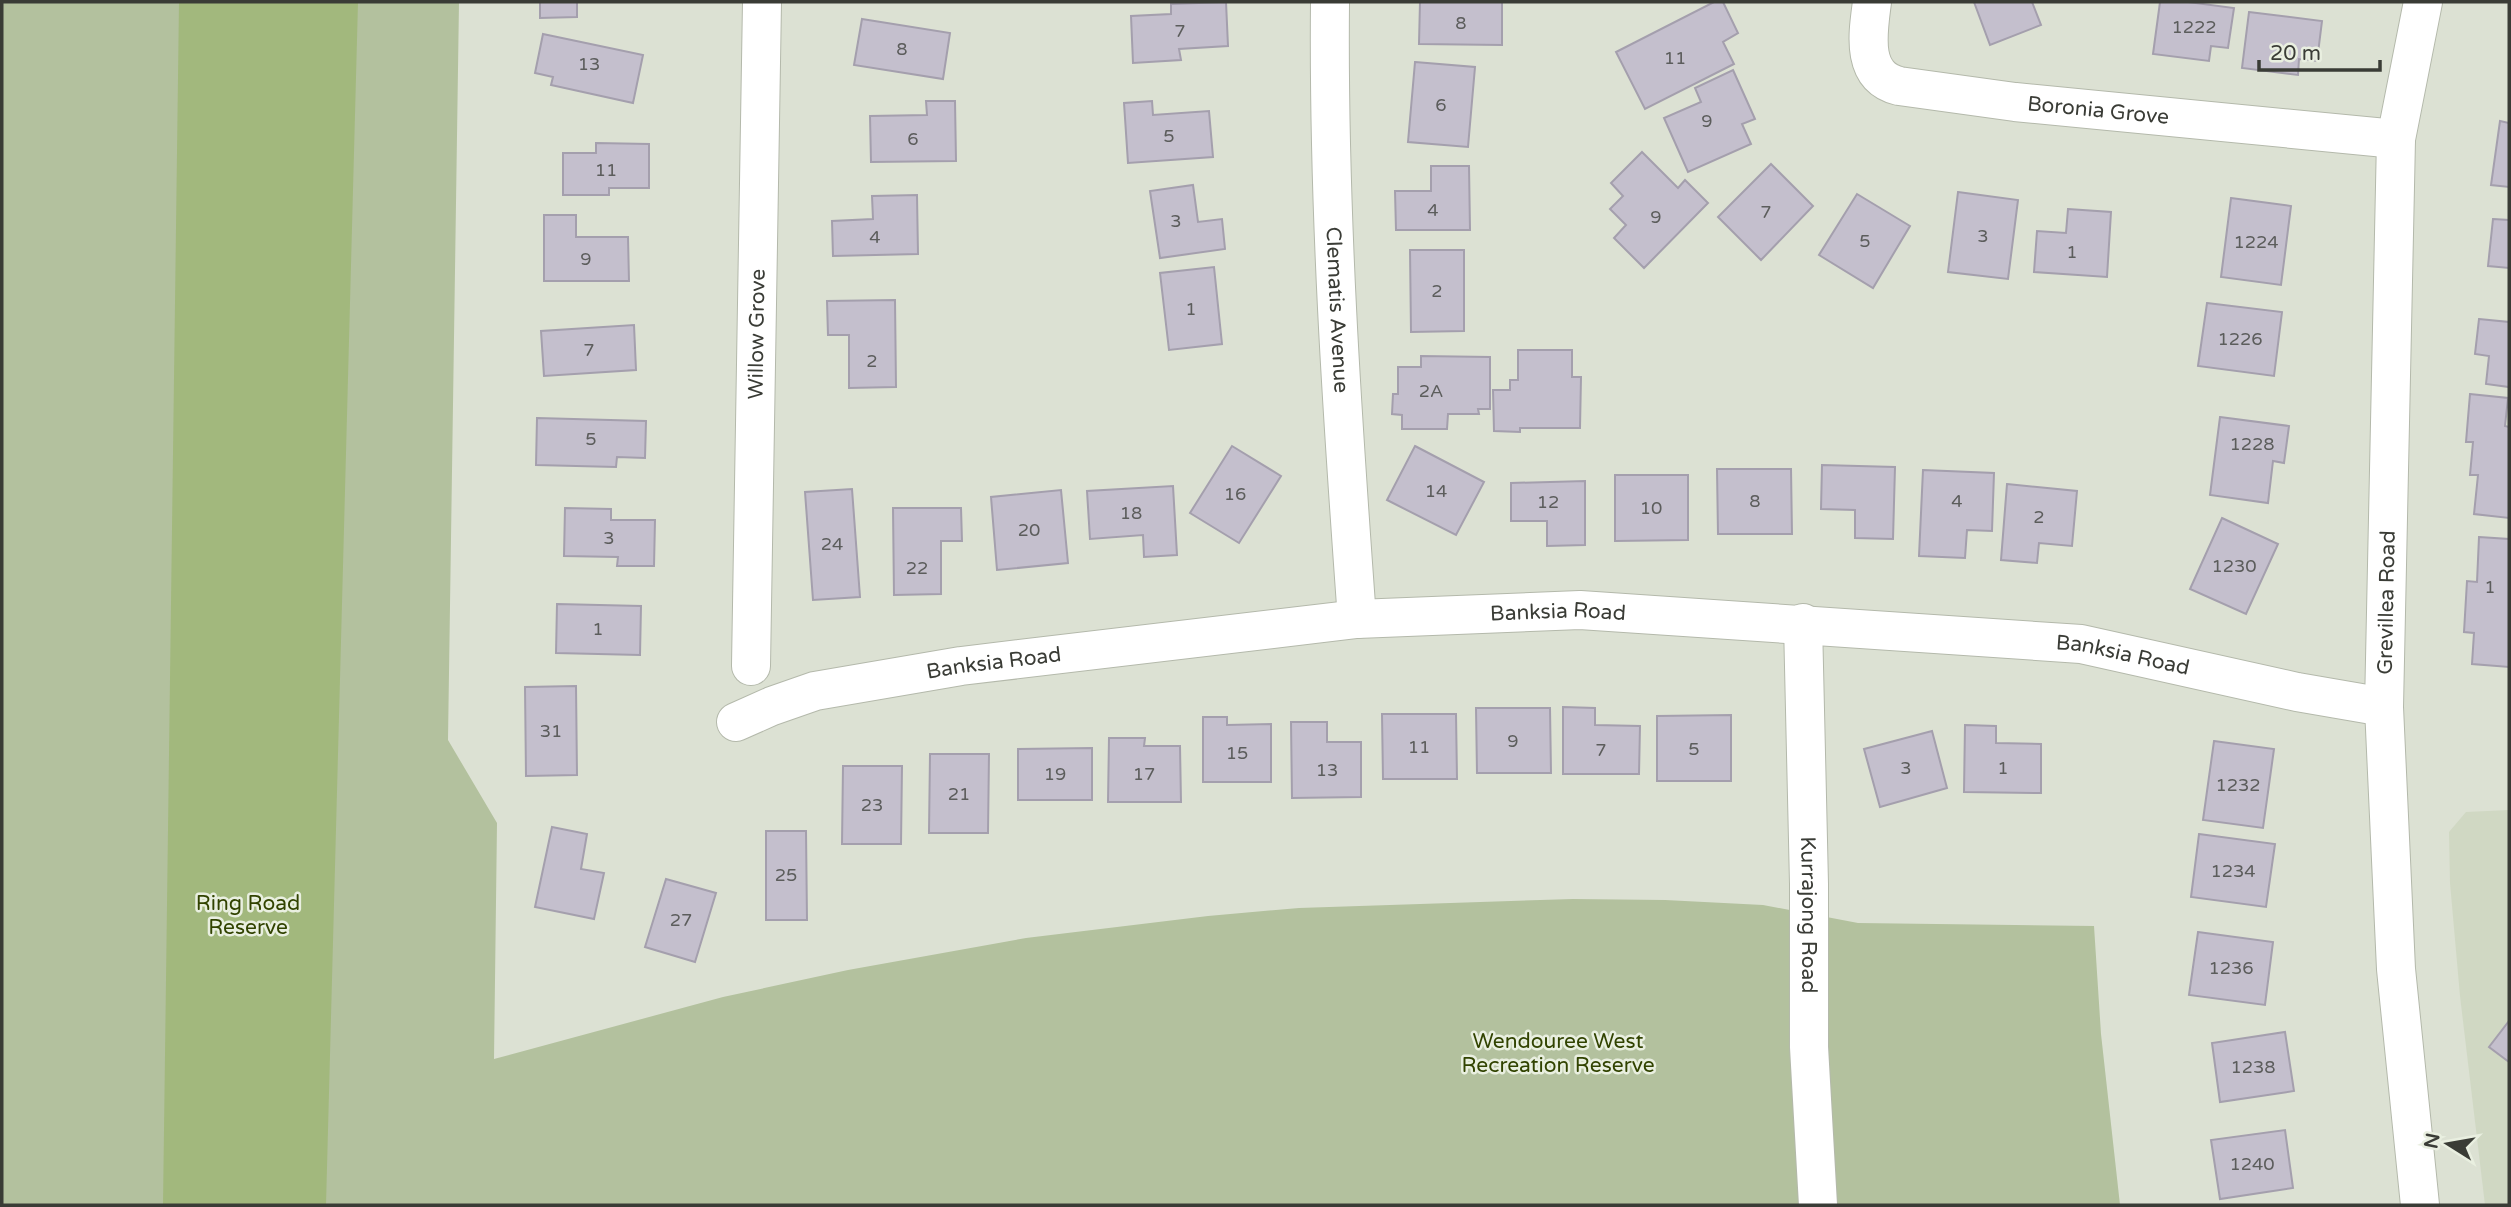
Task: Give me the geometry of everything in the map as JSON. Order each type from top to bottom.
[{"type":"street","name":"Willow Grove","points":[[751,666],[762,2]]},
{"type":"street","name":"Clematis Avenue","points":[[1330,2],[1329,115],[1335,285],[1357,619]]},
{"type":"street","name":"Boronia Grove","points":[[1872,2],[1868,46],[1871,62],[1886,82],[1899,86],[2015,102],[2396,139]]},
{"type":"street","name":"Grevillea Road","points":[[2420,1205],[2396,969],[2384,707],[2396,139],[2423,2]]},
{"type":"street","name":"Banksia Road","points":[[736,722],[815,691],[961,666],[1357,619],[1580,610],[1803,623],[2081,644],[2297,692],[2384,707]]},
{"type":"street","name":"Kurrajong Road","points":[[1803,623],[1809,884],[1809,1046],[1818,1205]]},
{"type":"shaded area","points":[[2509,810],[2509,1205],[2485,1205],[2460,996],[2450,883],[2449,832],[2466,812]]},
{"type":"green space","points":[[2,2],[459,2],[448,740],[497,823],[494,1059],[723,997],[848,970],[1026,938],[1299,908],[1573,899],[1665,900],[1763,905],[1858,923],[2094,926],[2101,1034],[2120,1205],[2,1205]]},
{"type":"green space","name":"Ring Road Reserve","points":[[179,2],[358,2],[326,1205],[163,1205]]},
{"type":"building","points":[[540,2],[577,2],[577,17],[540,18]]},
{"type":"building","points":[[1226,2],[1228,46],[1179,49],[1181,60],[1133,63],[1131,16],[1171,14],[1171,4]]},
{"type":"building","points":[[1420,2],[1502,2],[1502,45],[1419,44]]},
{"type":"building","points":[[1714,2],[1723,2],[1738,33],[1723,42],[1734,64],[1645,109],[1616,52]]},
{"type":"building","points":[[1974,2],[2032,2],[2041,25],[1990,45]]},
{"type":"building","points":[[2160,2],[2188,2],[2234,8],[2228,48],[2211,46],[2209,61],[2153,54]]},
{"type":"building","points":[[2249,12],[2322,21],[2317,61],[2299,59],[2298,75],[2242,68]]},
{"type":"building","points":[[862,19],[950,33],[943,79],[854,65]]},
{"type":"building","points":[[543,34],[643,55],[633,103],[551,85],[553,77],[535,73]]},
{"type":"building","points":[[1415,62],[1475,67],[1468,147],[1408,142]]},
{"type":"building","points":[[1733,70],[1755,119],[1742,124],[1751,144],[1688,172],[1664,118],[1701,102],[1695,88]]},
{"type":"building","points":[[926,101],[955,101],[956,161],[871,162],[870,116],[927,115]]},
{"type":"building","points":[[1152,101],[1153,115],[1209,111],[1213,157],[1128,163],[1124,103]]},
{"type":"building","points":[[2500,121],[2509,123],[2509,187],[2491,185]]},
{"type":"building","points":[[596,143],[649,144],[649,188],[609,188],[609,195],[563,195],[563,153],[596,153]]},
{"type":"building","points":[[1642,152],[1678,188],[1685,180],[1708,203],[1644,268],[1614,238],[1626,225],[1610,209],[1623,196],[1611,183]]},
{"type":"building","points":[[1771,164],[1813,206],[1761,260],[1718,217]]},
{"type":"building","points":[[1431,166],[1469,166],[1470,230],[1396,230],[1395,191],[1431,191]]},
{"type":"building","points":[[1193,185],[1198,222],[1222,219],[1225,249],[1160,258],[1150,191]]},
{"type":"building","points":[[1958,192],[2018,200],[2008,279],[1948,272]]},
{"type":"building","points":[[1857,194],[1910,226],[1873,288],[1819,255]]},
{"type":"building","points":[[917,195],[918,254],[833,256],[832,221],[873,219],[872,196]]},
{"type":"building","points":[[2231,198],[2291,206],[2281,285],[2221,277]]},
{"type":"building","points":[[2068,209],[2111,212],[2107,277],[2034,272],[2037,231],[2066,233]]},
{"type":"building","points":[[544,215],[576,215],[576,237],[628,237],[629,281],[544,281]]},
{"type":"building","points":[[2493,219],[2509,220],[2509,268],[2488,266]]},
{"type":"building","points":[[1410,250],[1464,250],[1464,331],[1411,332]]},
{"type":"building","points":[[1214,267],[1222,344],[1169,350],[1160,273]]},
{"type":"building","points":[[895,300],[896,387],[849,388],[849,335],[828,335],[827,301]]},
{"type":"building","points":[[2207,303],[2282,312],[2274,376],[2198,366]]},
{"type":"building","points":[[2479,319],[2509,322],[2509,387],[2486,384],[2489,356],[2475,354]]},
{"type":"building","points":[[634,325],[636,370],[544,376],[541,331]]},
{"type":"building","points":[[1518,350],[1572,350],[1572,377],[1581,377],[1580,428],[1494,431],[1493,390],[1510,390],[1510,380],[1518,380]]},
{"type":"building","points":[[1421,356],[1490,357],[1490,409],[1478,409],[1479,414],[1448,414],[1447,429],[1402,429],[1402,415],[1392,414],[1393,394],[1398,394],[1398,367],[1421,367]]},
{"type":"building","points":[[2470,394],[2508,398],[2505,426],[2509,427],[2509,518],[2474,514],[2478,475],[2470,475],[2473,442],[2466,442]]},
{"type":"building","points":[[2220,417],[2289,426],[2284,463],[2273,461],[2268,503],[2210,495]]},
{"type":"building","points":[[537,418],[646,421],[645,458],[617,457],[616,467],[536,465]]},
{"type":"building","points":[[1232,446],[1281,476],[1239,543],[1190,513]]},
{"type":"building","points":[[1415,446],[1484,482],[1456,535],[1387,500]]},
{"type":"building","points":[[1822,465],[1895,467],[1893,539],[1855,538],[1855,510],[1821,509]]},
{"type":"building","points":[[1717,469],[1791,469],[1792,534],[1718,534]]},
{"type":"building","points":[[1923,470],[1994,473],[1992,531],[1967,530],[1965,558],[1919,556]]},
{"type":"building","points":[[1615,475],[1688,475],[1688,540],[1615,541]]},
{"type":"building","points":[[1585,481],[1585,545],[1547,546],[1547,521],[1511,521],[1511,483]]},
{"type":"building","points":[[2007,484],[2077,491],[2072,546],[2039,543],[2037,563],[2001,560]]},
{"type":"building","points":[[1173,486],[1177,555],[1144,557],[1143,535],[1090,539],[1087,491]]},
{"type":"building","points":[[852,489],[860,597],[813,600],[805,492]]},
{"type":"building","points":[[1061,490],[1068,563],[997,570],[991,497]]},
{"type":"building","points":[[565,508],[611,509],[611,520],[655,520],[654,566],[617,566],[618,557],[564,556]]},
{"type":"building","points":[[893,508],[961,508],[962,541],[941,541],[941,594],[894,595]]},
{"type":"building","points":[[2222,518],[2278,544],[2246,614],[2190,589]]},
{"type":"building","points":[[2479,537],[2509,539],[2509,667],[2472,664],[2474,633],[2464,632],[2467,581],[2477,582]]},
{"type":"building","points":[[557,604],[641,606],[640,655],[556,653]]},
{"type":"building","points":[[576,686],[577,775],[526,776],[525,687]]},
{"type":"building","points":[[1563,707],[1595,708],[1595,725],[1640,726],[1639,774],[1563,774]]},
{"type":"building","points":[[1476,708],[1550,708],[1551,773],[1477,773]]},
{"type":"building","points":[[1382,714],[1456,714],[1457,779],[1383,779]]},
{"type":"building","points":[[1731,715],[1731,781],[1657,781],[1657,716]]},
{"type":"building","points":[[1203,717],[1227,717],[1227,725],[1271,724],[1271,782],[1203,782]]},
{"type":"building","points":[[1291,722],[1327,722],[1327,742],[1361,742],[1361,797],[1292,798]]},
{"type":"building","points":[[1965,725],[1996,726],[1996,743],[2041,744],[2041,793],[1964,792]]},
{"type":"building","points":[[1932,731],[1947,788],[1880,807],[1864,749]]},
{"type":"building","points":[[1109,738],[1145,738],[1144,746],[1180,746],[1181,802],[1108,802]]},
{"type":"building","points":[[2214,741],[2274,749],[2263,828],[2203,820]]},
{"type":"building","points":[[1092,748],[1092,800],[1018,800],[1018,749]]},
{"type":"building","points":[[930,754],[989,754],[988,833],[929,833]]},
{"type":"building","points":[[843,766],[902,766],[901,844],[842,844]]},
{"type":"building","points":[[552,827],[587,834],[581,869],[604,873],[594,919],[535,907]]},
{"type":"building","points":[[766,831],[806,831],[807,920],[766,920]]},
{"type":"building","points":[[2199,834],[2275,844],[2266,907],[2191,897]]},
{"type":"building","points":[[666,879],[716,893],[695,962],[645,947]]},
{"type":"building","points":[[2198,932],[2273,942],[2265,1005],[2189,995]]},
{"type":"building","points":[[2509,1021],[2509,1062],[2489,1047]]},
{"type":"building","points":[[2285,1032],[2294,1091],[2220,1102],[2212,1043]]},
{"type":"building","points":[[2285,1130],[2293,1188],[2220,1199],[2211,1140]]},
{"type":"park label","name":"Wendouree West Recreation Reserve","points":[[1558,1053]]}]
